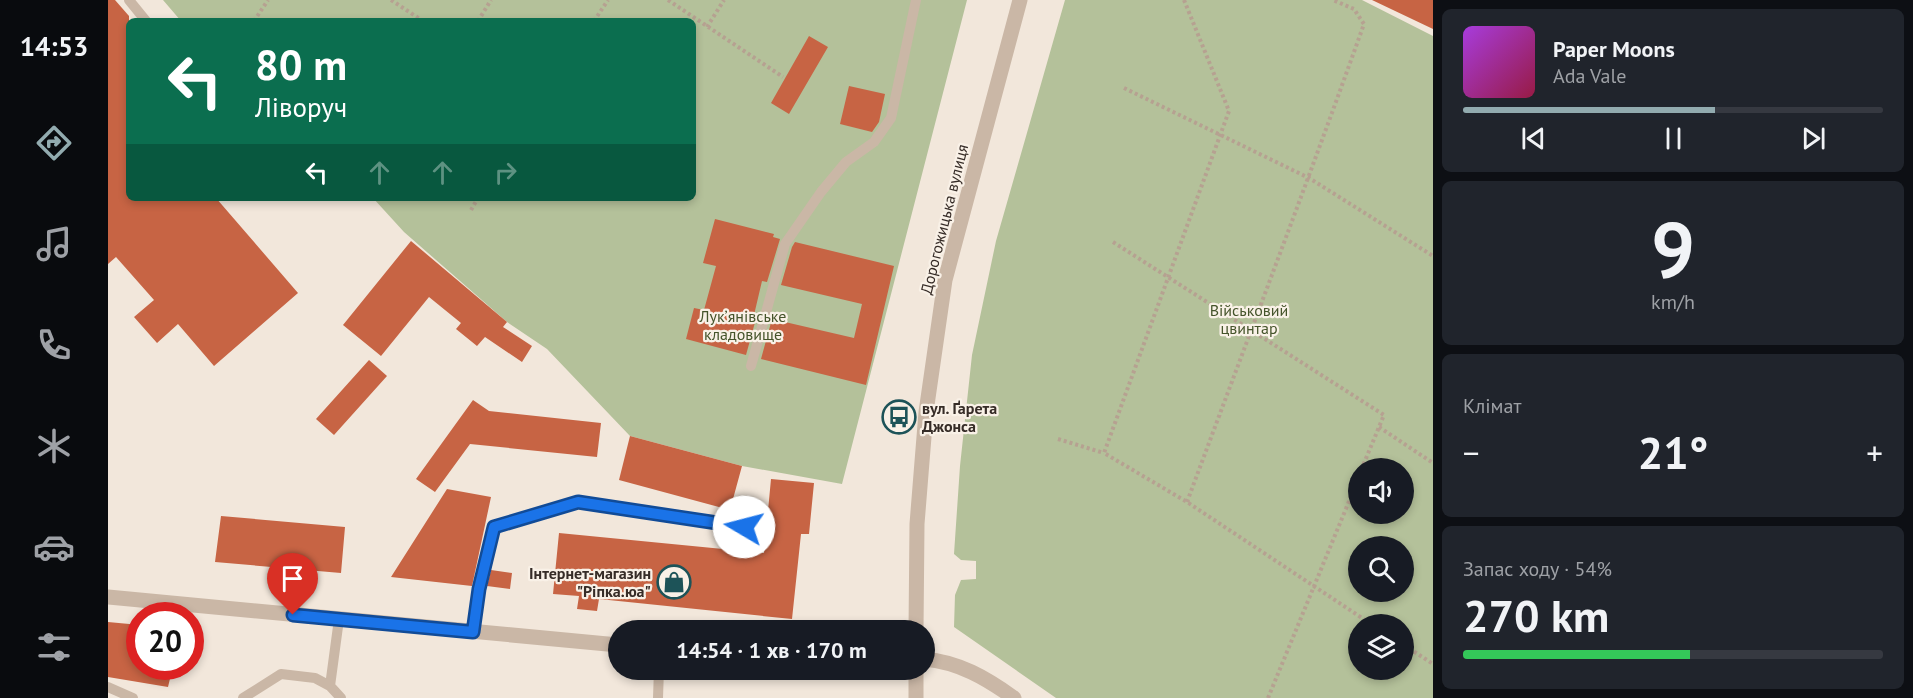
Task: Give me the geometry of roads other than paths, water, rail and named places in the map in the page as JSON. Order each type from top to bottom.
[{"type":"street","name":"Дорогожицька вулиця","points":[[916,620],[917,524],[926,412],[945,280],[1020,0]]},
{"type":"street","points":[[108,597],[608,644]]},
{"type":"street","points":[[935,660],[974,671],[1014,698]]},
{"type":"street","points":[[916,680],[916,698]]},
{"type":"lane","points":[[129,0],[144,18]]},
{"type":"lane","points":[[751,366],[785,244],[821,192],[846,162],[874,142],[891,118],[916,0]]},
{"type":"lane","points":[[473,632],[479,589],[494,527],[578,502],[744,527]]},
{"type":"lane","points":[[330,686],[339,619]]},
{"type":"lane","points":[[243,698],[281,674],[315,678],[330,686],[341,698]]},
{"type":"lane","points":[[658,698],[659,680]]},
{"type":"lane","points":[[108,687],[133,698]]},
{"type":"place","name":"вул. Ґарета Джонса","points":[[899,417]]},
{"type":"place","name":"Інтернет-магазин \"Ріпка.юа\"","points":[[674,582]]},
{"type":"park label","name":"Військовий цвинтар","points":[[1249,319]]},
{"type":"park label","name":"Лукʼянівське кладовище","points":[[743,325]]}]
